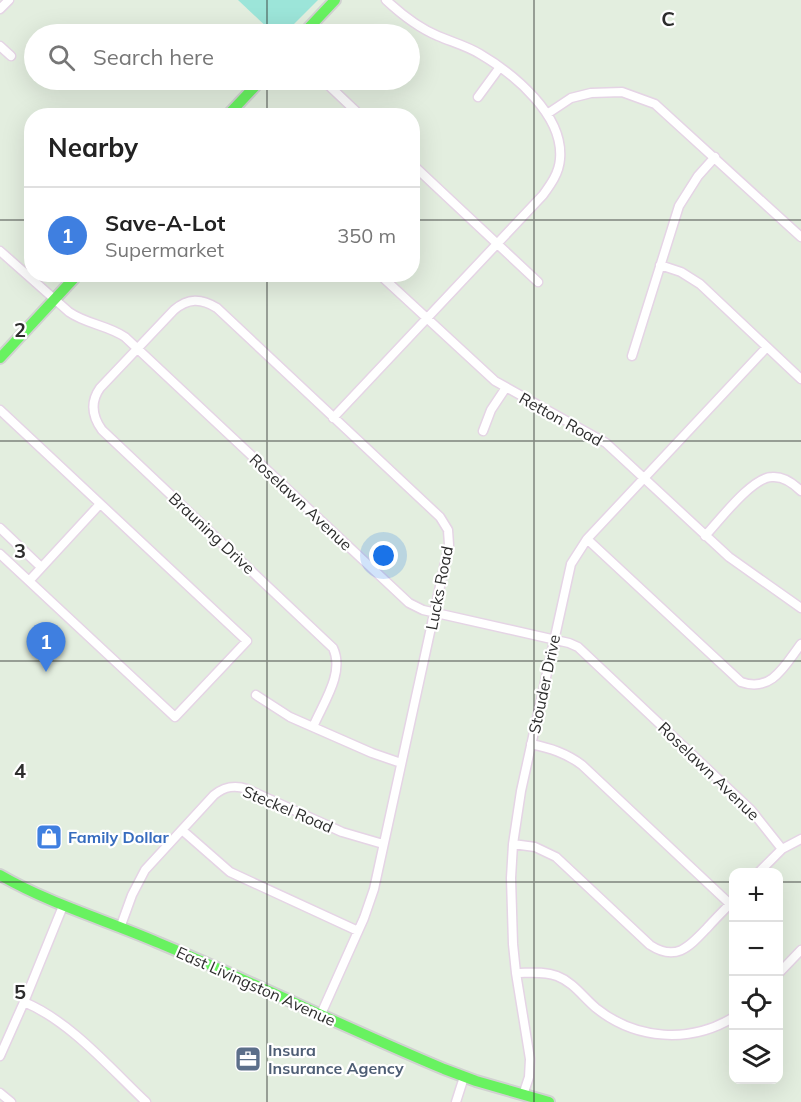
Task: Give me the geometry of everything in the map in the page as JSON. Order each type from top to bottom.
[{"type":"main road","points":[[312,24],[335,0]]},
{"type":"main road","points":[[235,108],[252,90]]},
{"type":"main road","points":[[0,358],[71,282]]},
{"type":"main road","name":"East Livingston Avenue","points":[[0,874],[27,890],[63,906],[158,942],[464,1077],[549,1102]]},
{"type":"street","points":[[0,9],[9,0]]},
{"type":"street","points":[[386,0],[418,24]]},
{"type":"street","points":[[333,418],[550,186],[555,178],[560,158],[557,135],[547,114],[529,90],[480,54],[420,26]]},
{"type":"street","points":[[0,46],[11,56]]},
{"type":"street","points":[[478,98],[500,67]]},
{"type":"street","points":[[334,90],[353,108]]},
{"type":"street","points":[[547,114],[571,98],[591,93],[611,92],[631,95],[655,104],[801,237]]},
{"type":"street","points":[[632,356],[679,206],[698,176],[715,157]]},
{"type":"street","points":[[420,171],[538,282]]},
{"type":"street","name":"Roselawn Avenue","points":[[0,251],[24,273]]},
{"type":"street","points":[[660,265],[681,272],[695,280],[801,379]]},
{"type":"street","name":"Roselawn Avenue","points":[[34,282],[79,319],[117,331],[409,603],[434,613],[573,645],[584,652],[736,795],[782,849]]},
{"type":"street","name":"Retton Road","points":[[388,282],[482,371],[505,389],[602,440],[705,536],[743,568],[801,608]]},
{"type":"street","name":"Lucks Road","points":[[138,349],[178,307],[191,300],[203,301],[217,308],[444,523],[448,530],[449,545],[374,889],[321,1014]]},
{"type":"street","name":"Stouder Drive","points":[[523,1095],[529,1077],[530,1050],[516,973],[511,912],[513,844],[521,791],[571,564],[586,539],[767,347]]},
{"type":"street","name":"Brauning Drive","points":[[138,349],[96,394],[94,417],[102,430],[333,648],[337,656],[336,674],[313,727]]},
{"type":"street","points":[[483,431],[505,389]]},
{"type":"street","points":[[0,410],[247,641],[175,717],[0,554]]},
{"type":"street","points":[[705,536],[751,487],[765,478],[788,480],[801,491]]},
{"type":"street","points":[[29,580],[100,504]]},
{"type":"street","points":[[0,528],[41,567]]},
{"type":"street","points":[[586,539],[734,678],[741,682],[749,685],[766,683],[780,672],[801,644]]},
{"type":"street","points":[[256,695],[277,710],[313,727],[401,763]]},
{"type":"street","points":[[531,744],[558,750],[582,765],[729,899]]},
{"type":"street","name":"Steckel Road","points":[[120,928],[132,895],[145,870],[214,795],[224,788],[247,789],[342,832],[383,844]]},
{"type":"street","points":[[182,830],[230,872],[358,931]]},
{"type":"street","points":[[764,868],[782,849],[801,838]]},
{"type":"street","points":[[513,844],[535,847],[556,857],[650,945],[664,952],[671,953],[686,948],[729,905]]},
{"type":"street","points":[[0,1056],[63,906]]},
{"type":"street","points":[[783,969],[801,950]]},
{"type":"street","points":[[516,973],[542,972],[556,976],[566,981],[608,1017],[642,1032],[682,1035],[712,1028],[729,1020]]},
{"type":"street","points":[[24,1002],[44,1011],[63,1024],[147,1102]]},
{"type":"street","points":[[456,1102],[464,1077]]},
{"type":"street","points":[[0,1093],[11,1102]]},
{"type":"shaded area","points":[[238,0],[318,0],[294,24],[263,24]]},
{"type":"place","name":"Save-A-Lot","points":[[46,672]]},
{"type":"place","name":"Family Dollar","points":[[49,837]]},
{"type":"place","name":"Insura Insurance Agency","points":[[248,1059]]}]
